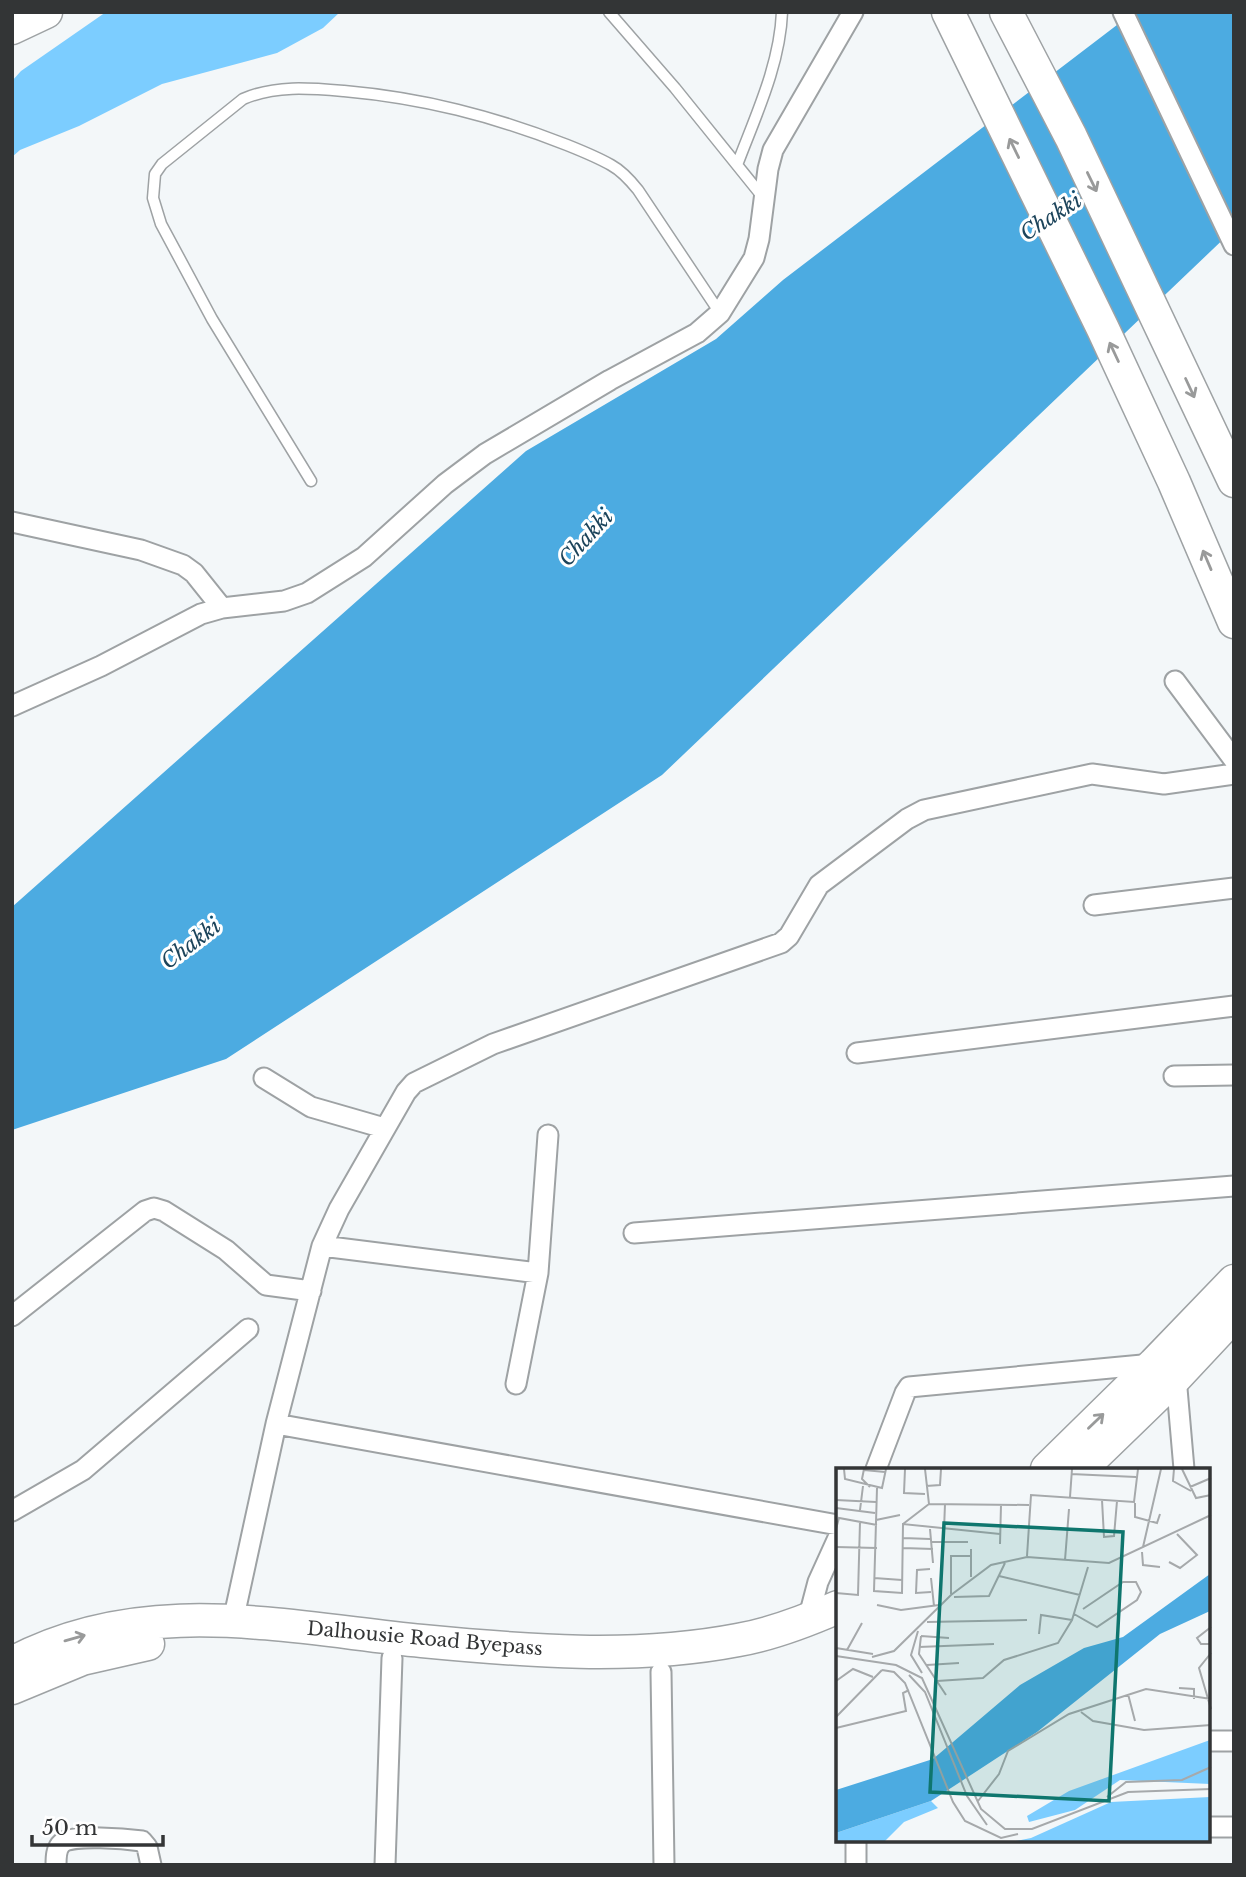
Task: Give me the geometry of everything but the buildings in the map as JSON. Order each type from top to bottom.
[{"type":"highway","points":[[12,28],[46,12]]},
{"type":"highway","points":[[948,12],[1103,329],[1174,482],[1234,622]]},
{"type":"highway","points":[[1006,12],[1076,149],[1234,481]]},
{"type":"highway","points":[[1082,1468],[1165,1371],[1234,1281]]},
{"type":"highway","points":[[1048,1468],[1232,1317]]},
{"type":"highway","name":"Dalhousie Road Byepass","points":[[12,1663],[39,1649],[114,1628],[159,1620],[233,1621],[507,1648],[619,1652],[679,1649],[739,1640],[808,1620],[836,1608]]},
{"type":"highway","points":[[12,1688],[82,1659],[156,1642],[205,1640],[259,1643],[512,1669],[661,1672],[741,1658],[810,1640],[836,1629]]},
{"type":"street","points":[[12,706],[101,666],[201,614],[222,608],[284,601],[307,593],[364,557],[445,484],[485,454],[697,332],[720,313],[754,258],[773,150],[853,12]]},
{"type":"street","points":[[1123,12],[1234,245]]},
{"type":"street","points":[[12,522],[141,550],[183,565],[194,573],[222,608]]},
{"type":"street","points":[[1175,681],[1234,760]]},
{"type":"street","points":[[233,1621],[276,1424],[322,1247],[339,1209],[399,1100],[414,1083],[473,1052],[780,943],[789,936],[818,886],[907,819],[924,810],[1092,774],[1164,784],[1234,774]]},
{"type":"street","points":[[1094,905],[1234,888]]},
{"type":"street","points":[[857,1053],[1234,1006]]},
{"type":"street","points":[[1174,1076],[1234,1075]]},
{"type":"street","points":[[264,1078],[312,1107],[384,1128]]},
{"type":"street","points":[[516,1384],[538,1273],[548,1135]]},
{"type":"street","points":[[634,1233],[1234,1186]]},
{"type":"street","points":[[12,1317],[145,1211],[154,1208],[164,1211],[226,1250],[266,1285],[311,1291]]},
{"type":"street","points":[[322,1247],[538,1273]]},
{"type":"street","points":[[12,1511],[83,1470],[248,1329]]},
{"type":"street","points":[[876,1468],[909,1388],[1165,1371],[1184,1468]]},
{"type":"street","points":[[276,1424],[836,1525]]},
{"type":"street","points":[[808,1620],[818,1582],[836,1542]]},
{"type":"street","points":[[385,1865],[392,1658]]},
{"type":"street","points":[[661,1672],[664,1865]]},
{"type":"street","points":[[1211,1741],[1234,1741]]},
{"type":"street","points":[[1211,1827],[1234,1827]]},
{"type":"street","points":[[56,1865],[57,1850],[62,1843],[89,1839],[142,1841],[147,1847],[151,1865]]},
{"type":"street","points":[[856,1842],[856,1865]]},
{"type":"lane","points":[[609,12],[675,88],[765,200]]},
{"type":"lane","points":[[737,165],[769,78],[776,54],[782,12]]},
{"type":"lane","points":[[311,481],[212,319],[160,224],[153,198],[155,174],[162,164],[243,99],[257,93],[302,87],[439,104],[527,129],[610,164],[623,173],[638,190],[720,313]]},
{"type":"shaded area","points":[[106,12],[340,12],[323,28],[277,53],[162,84],[79,126],[20,150],[12,157],[12,81],[21,71]]},
{"type":"water","name":"Chakki","points":[[1134,12],[1234,12],[1234,229],[662,775],[226,1059],[12,1130],[12,907],[526,451],[716,339],[783,280]]}]
